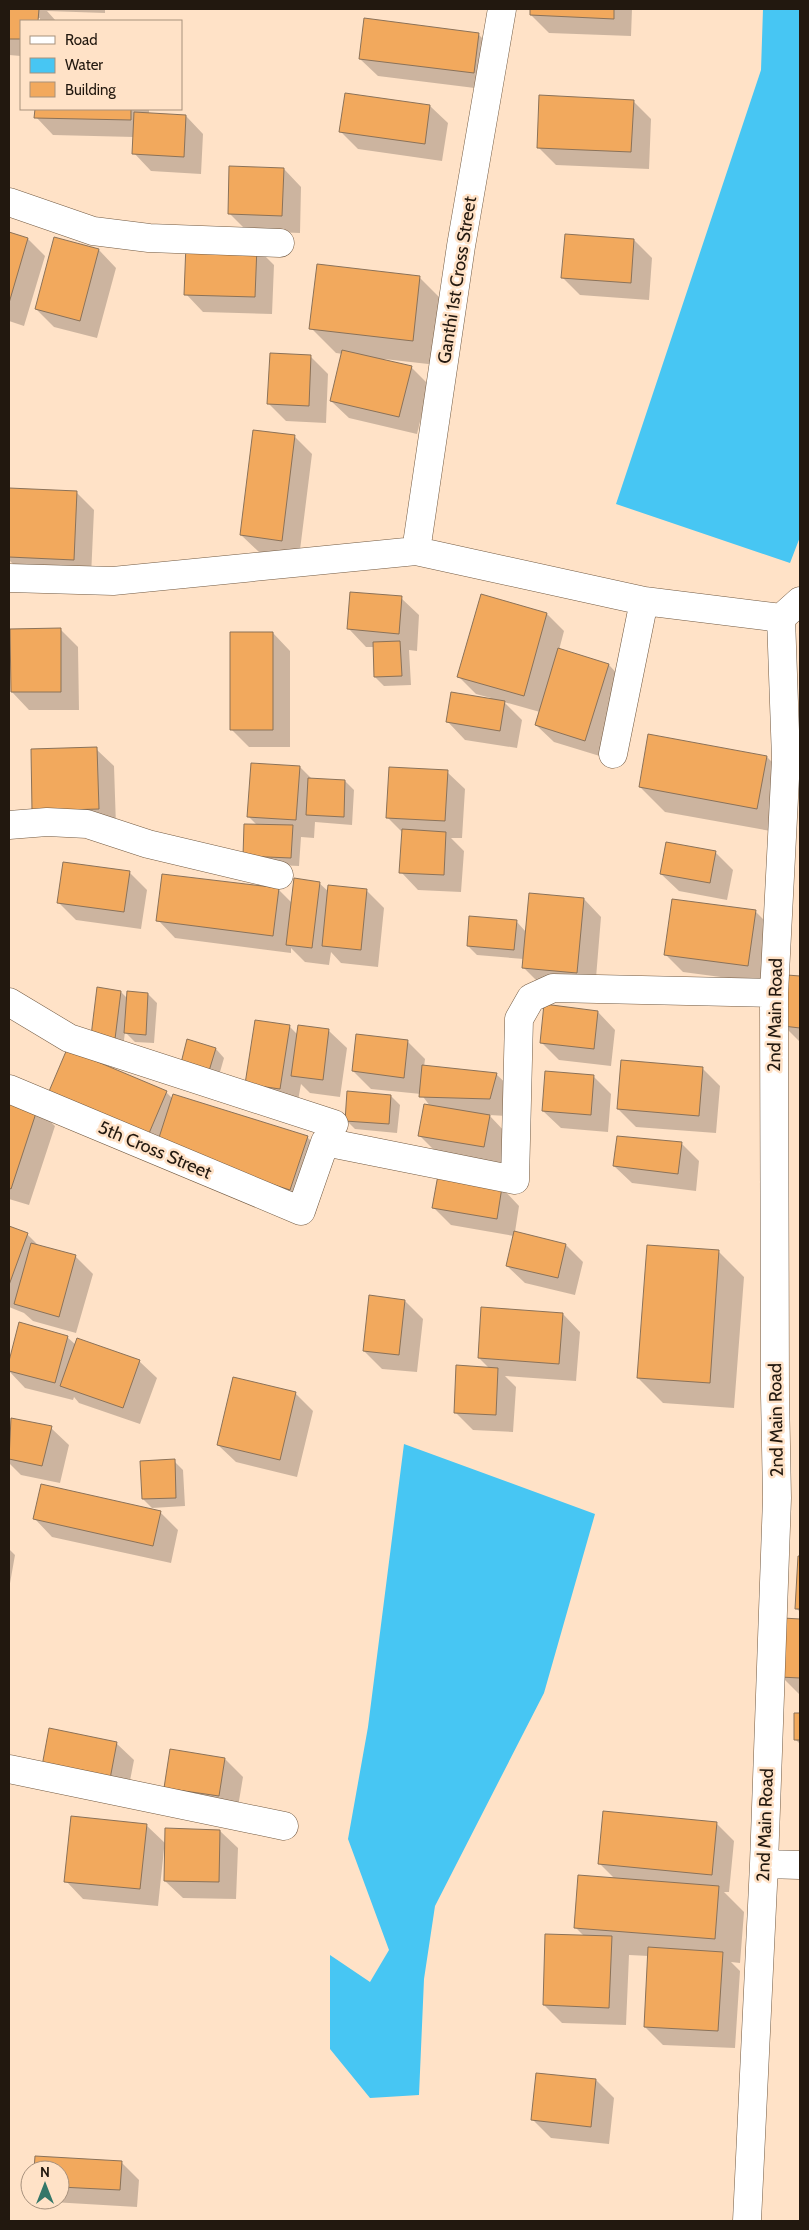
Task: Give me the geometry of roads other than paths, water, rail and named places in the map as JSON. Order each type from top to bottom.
[{"type":"street","name":"Ganthi 1st Cross Street","points":[[416,551],[460,255],[502,9]]},
{"type":"street","points":[[9,202],[93,231],[149,238],[280,243]]},
{"type":"street","points":[[9,578],[113,581],[416,551],[644,601],[791,610]]},
{"type":"street","points":[[613,754],[644,601]]},
{"type":"street","name":"2nd Main Road","points":[[747,2221],[764,1864],[777,1498],[774,1394],[774,993],[793,760],[791,610]]},
{"type":"street","points":[[9,825],[47,822],[87,824],[148,844],[279,875]]},
{"type":"street","name":"5th Cross Street","points":[[9,1089],[301,1211],[325,1142],[515,1180],[519,1020],[532,998],[553,988],[774,993]]},
{"type":"street","points":[[9,1002],[69,1038],[334,1124]]},
{"type":"street","points":[[9,1769],[284,1826]]},
{"type":"street","points":[[764,1864],[800,1865]]},
{"type":"water","points":[[763,9],[800,9],[800,537],[790,563],[616,504],[761,70]]},
{"type":"water","points":[[404,1444],[595,1514],[544,1693],[435,1906],[424,1979],[419,2095],[370,2098],[330,2049],[330,1955],[370,1982],[389,1950],[348,1839],[368,1727]]}]
